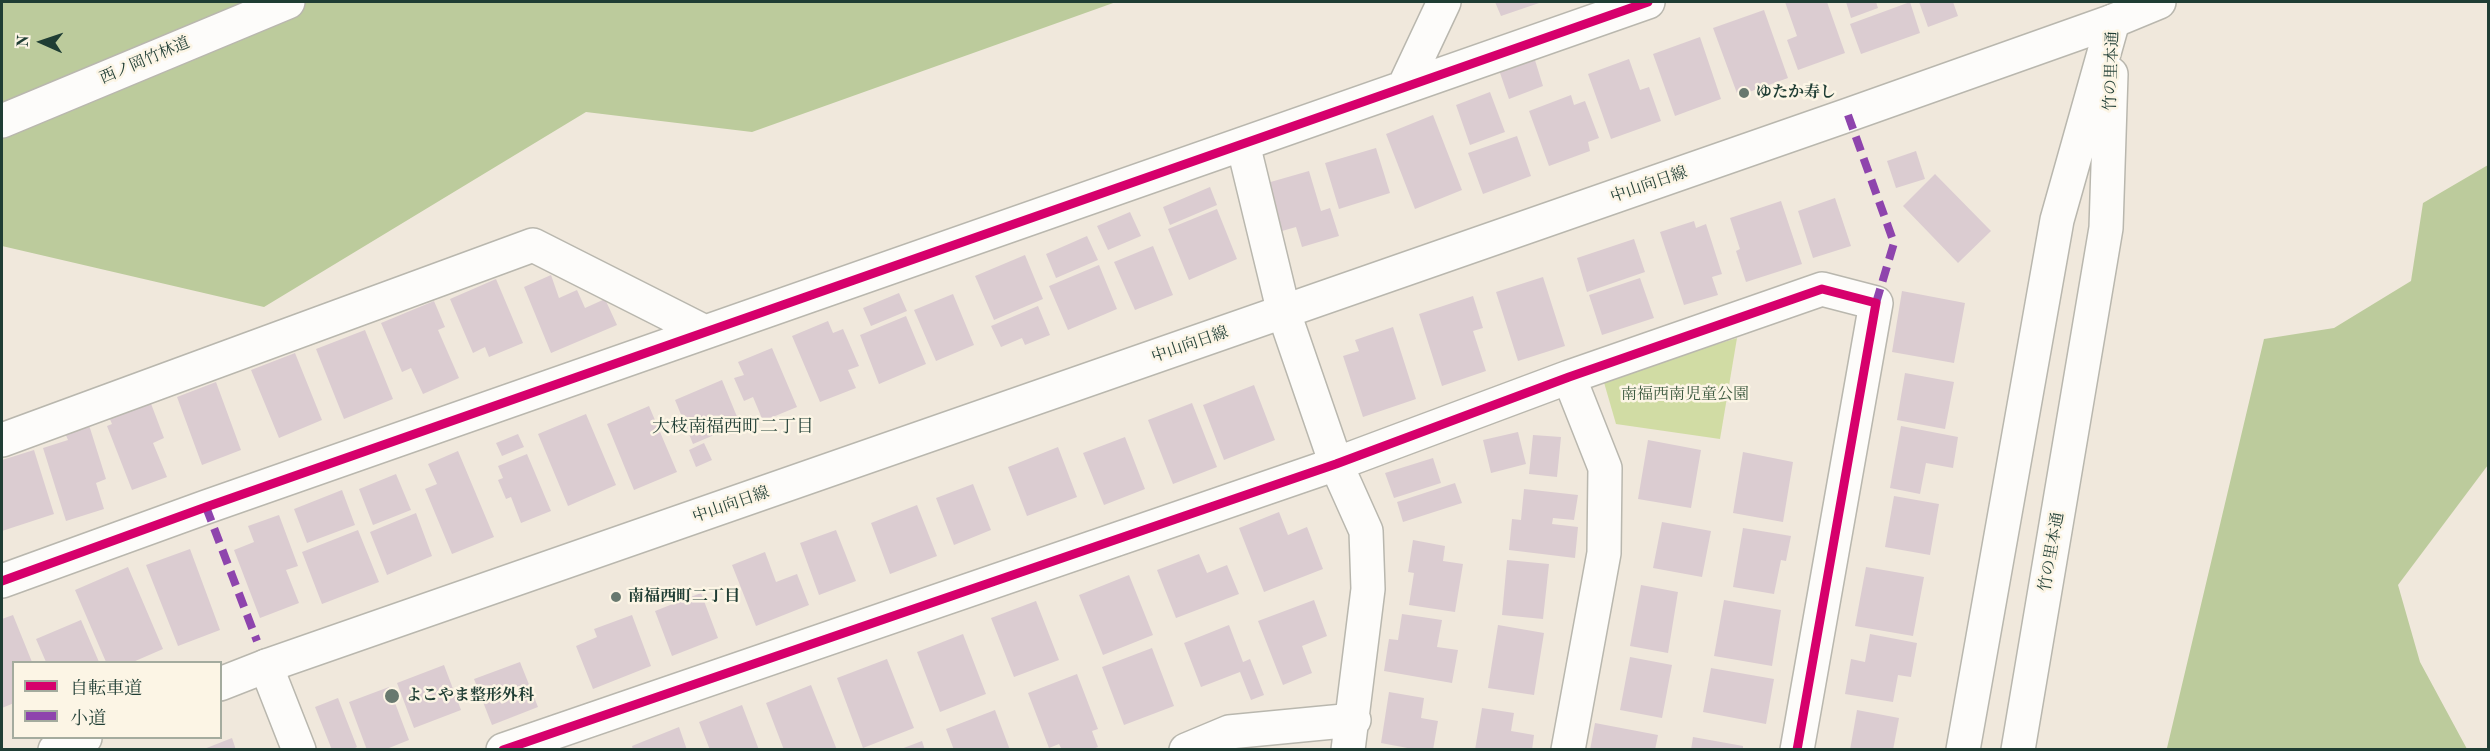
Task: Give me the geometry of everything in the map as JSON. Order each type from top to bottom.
[{"type":"street","name":"西ノ岡竹林道","points":[[2,121],[288,2]]},
{"type":"street","points":[[1404,87],[1444,2]]},
{"type":"street","points":[[2,581],[1648,2]]},
{"type":"street","name":"中山向日線","points":[[222,683],[1284,313],[2114,11],[2159,2]]},
{"type":"street","name":"竹の里本通","points":[[1963,750],[2057,220],[2114,11]]},
{"type":"street","name":"竹の里本通","points":[[2018,750],[2106,228],[2114,11]]},
{"type":"street","points":[[1186,750],[1229,732],[1351,735],[1368,589],[1366,531],[1336,464],[1284,313],[1243,144]]},
{"type":"street","points":[[2,440],[533,244],[705,332]]},
{"type":"street","points":[[503,750],[1336,464],[1569,377],[1822,290],[1876,303],[1797,750]]},
{"type":"street","points":[[1568,750],[1604,554],[1605,468],[1569,377]]},
{"type":"street","points":[[266,666],[299,750]]},
{"type":"street","points":[[55,750],[82,739]]},
{"type":"green space","points":[[2,2],[1116,2],[752,132],[586,112],[264,307],[2,246]]},
{"type":"green space","points":[[2488,165],[2488,465],[2398,585],[2420,662],[2467,749],[2167,748],[2264,339],[2334,328],[2411,281],[2423,203]]},
{"type":"green space","name":"南福西南児童公園","points":[[1737,338],[1720,439],[1616,424],[1603,379]]},
{"type":"building","points":[[1495,2],[1542,2],[1501,16]]},
{"type":"building","points":[[1785,2],[1827,2],[1845,53],[1798,70],[1787,40],[1797,36]]},
{"type":"building","points":[[1846,2],[1876,2],[1878,8],[1851,18]]},
{"type":"building","points":[[1910,2],[1920,33],[1861,54],[1850,24]]},
{"type":"building","points":[[1919,2],[1953,2],[1958,16],[1928,27]]},
{"type":"building","points":[[1764,10],[1788,78],[1738,96],[1713,28]]},
{"type":"building","points":[[1700,37],[1721,99],[1675,116],[1653,54]]},
{"type":"building","points":[[1534,57],[1543,86],[1509,99],[1499,70]]},
{"type":"building","points":[[1629,59],[1640,90],[1649,87],[1661,121],[1611,139],[1588,74]]},
{"type":"building","points":[[1490,92],[1505,132],[1470,145],[1456,105]]},
{"type":"building","points":[[1571,95],[1574,105],[1585,101],[1599,138],[1588,142],[1590,151],[1549,166],[1529,111]]},
{"type":"building","points":[[1433,115],[1462,190],[1415,209],[1386,134]]},
{"type":"building","points":[[1517,136],[1531,176],[1483,194],[1468,153]]},
{"type":"building","points":[[1376,148],[1390,193],[1339,209],[1325,163]]},
{"type":"building","points":[[1916,151],[1925,179],[1896,188],[1887,161]]},
{"type":"building","points":[[1309,171],[1321,211],[1330,208],[1339,236],[1302,247],[1296,227],[1282,231],[1267,183]]},
{"type":"building","points":[[1935,174],[1991,231],[1958,263],[1903,206]]},
{"type":"building","points":[[1210,187],[1217,205],[1170,225],[1163,207]]},
{"type":"building","points":[[1835,198],[1851,246],[1813,258],[1798,211]]},
{"type":"building","points":[[1781,201],[1802,264],[1746,282],[1736,251],[1740,249],[1730,218]]},
{"type":"building","points":[[1217,209],[1237,259],[1189,280],[1168,229]]},
{"type":"building","points":[[1130,212],[1141,236],[1108,250],[1097,226]]},
{"type":"building","points":[[1694,221],[1696,228],[1706,224],[1722,274],[1712,277],[1718,295],[1684,305],[1660,232]]},
{"type":"building","points":[[1087,236],[1098,260],[1056,278],[1046,254]]},
{"type":"building","points":[[1634,239],[1645,272],[1587,292],[1577,258]]},
{"type":"building","points":[[1153,246],[1173,295],[1135,310],[1114,262]]},
{"type":"building","points":[[1025,255],[1043,299],[994,320],[975,276]]},
{"type":"building","points":[[1099,265],[1117,309],[1068,330],[1049,286]]},
{"type":"building","points":[[551,275],[559,298],[577,290],[585,308],[605,299],[617,325],[551,353],[524,287]]},
{"type":"building","points":[[1543,277],[1565,346],[1518,361],[1496,292]]},
{"type":"building","points":[[1640,278],[1654,318],[1602,335],[1589,295]]},
{"type":"building","points":[[496,279],[523,343],[489,357],[485,347],[473,353],[450,299]]},
{"type":"building","points":[[1902,291],[1965,303],[1954,363],[1892,352]]},
{"type":"building","points":[[899,293],[907,311],[871,326],[863,308]]},
{"type":"building","points":[[953,294],[974,345],[936,361],[914,310]]},
{"type":"building","points":[[1473,296],[1483,328],[1473,331],[1486,371],[1442,386],[1419,314]]},
{"type":"building","points":[[434,301],[445,327],[438,330],[459,378],[423,394],[411,368],[402,372],[381,323]]},
{"type":"building","points":[[1038,306],[1050,335],[1025,345],[1022,338],[1001,347],[991,326]]},
{"type":"building","points":[[906,316],[926,364],[879,384],[860,335]]},
{"type":"building","points":[[828,321],[833,333],[843,329],[859,366],[848,370],[856,388],[820,402],[792,336]]},
{"type":"building","points":[[1393,327],[1416,399],[1363,417],[1343,356],[1359,351],[1355,340]]},
{"type":"building","points":[[365,330],[393,399],[344,419],[316,349]]},
{"type":"building","points":[[772,348],[797,407],[763,421],[753,397],[744,401],[734,378],[744,375],[738,362]]},
{"type":"building","points":[[295,353],[322,420],[279,438],[251,370]]},
{"type":"building","points":[[1905,373],[1954,382],[1945,429],[1897,420]]},
{"type":"building","points":[[722,380],[740,424],[693,444],[675,400]]},
{"type":"building","points":[[216,382],[241,450],[202,465],[177,397]]},
{"type":"building","points":[[1254,385],[1275,440],[1224,460],[1203,405]]},
{"type":"building","points":[[150,401],[164,438],[153,443],[167,477],[132,490],[107,426],[112,424],[109,417]]},
{"type":"building","points":[[1192,403],[1217,467],[1173,484],[1148,420]]},
{"type":"building","points":[[649,406],[677,472],[634,490],[607,424]]},
{"type":"building","points":[[586,414],[616,485],[568,506],[538,434]]},
{"type":"building","points":[[89,425],[106,479],[96,483],[104,509],[66,521],[43,448],[68,440],[65,433]]},
{"type":"building","points":[[1901,426],[1958,437],[1953,468],[1926,463],[1920,494],[1890,488]]},
{"type":"building","points":[[1518,432],[1526,464],[1491,473],[1483,440]]},
{"type":"building","points":[[518,434],[524,447],[502,456],[496,443]]},
{"type":"building","points":[[1533,435],[1561,437],[1557,477],[1529,474]]},
{"type":"building","points":[[1125,437],[1145,489],[1104,505],[1083,453]]},
{"type":"building","points":[[1648,440],[1701,450],[1691,508],[1638,499]]},
{"type":"building","points":[[704,443],[712,460],[696,467],[689,450]]},
{"type":"building","points":[[1058,447],[1077,497],[1027,516],[1008,467]]},
{"type":"building","points":[[34,450],[54,514],[2,531],[2,460]]},
{"type":"building","points":[[458,451],[494,537],[452,554],[425,489],[437,484],[428,464]]},
{"type":"building","points":[[1743,452],[1793,462],[1783,522],[1733,513]]},
{"type":"building","points":[[527,454],[551,511],[521,523],[511,497],[506,499],[498,480],[503,478],[498,466]]},
{"type":"building","points":[[1433,458],[1441,483],[1394,498],[1385,473]]},
{"type":"building","points":[[396,474],[411,510],[373,525],[359,489]]},
{"type":"building","points":[[1455,483],[1462,503],[1403,522],[1397,502]]},
{"type":"building","points":[[973,484],[991,530],[954,545],[936,498]]},
{"type":"building","points":[[1524,489],[1578,495],[1574,520],[1553,518],[1552,524],[1578,527],[1575,558],[1509,550],[1512,519],[1521,520]]},
{"type":"building","points":[[342,490],[355,525],[307,543],[294,509]]},
{"type":"building","points":[[1894,496],[1939,504],[1930,555],[1885,547]]},
{"type":"building","points":[[917,505],[937,556],[890,574],[871,523]]},
{"type":"building","points":[[1279,512],[1288,535],[1307,527],[1323,569],[1264,592],[1239,528]]},
{"type":"building","points":[[416,513],[432,556],[387,575],[370,532]]},
{"type":"building","points":[[279,515],[298,566],[286,570],[299,603],[260,618],[234,550],[254,542],[248,526]]},
{"type":"building","points":[[1662,522],[1711,531],[1702,577],[1653,568]]},
{"type":"building","points":[[1743,528],[1791,536],[1786,561],[1781,560],[1774,594],[1733,587]]},
{"type":"building","points":[[358,530],[379,582],[322,604],[302,552]]},
{"type":"building","points":[[836,530],[856,581],[819,595],[800,543]]},
{"type":"building","points":[[1413,540],[1445,546],[1443,561],[1463,564],[1455,612],[1409,605],[1414,573],[1408,572]]},
{"type":"building","points":[[190,549],[220,630],[178,646],[146,565]]},
{"type":"building","points":[[765,552],[776,582],[797,574],[809,605],[756,626],[732,565]]},
{"type":"building","points":[[1199,554],[1207,573],[1227,565],[1239,594],[1176,618],[1157,570]]},
{"type":"building","points":[[1507,560],[1549,564],[1543,619],[1502,615]]},
{"type":"building","points":[[128,567],[163,649],[135,661],[106,661],[75,590]]},
{"type":"building","points":[[1866,567],[1924,577],[1913,636],[1855,626]]},
{"type":"building","points":[[1129,575],[1153,635],[1103,655],[1079,595]]},
{"type":"building","points":[[1641,585],[1678,592],[1668,653],[1630,646]]},
{"type":"building","points":[[701,593],[718,638],[672,656],[655,611]]},
{"type":"building","points":[[1314,600],[1327,636],[1302,646],[1312,673],[1283,685],[1258,621]]},
{"type":"building","points":[[1724,600],[1781,610],[1772,666],[1714,656]]},
{"type":"building","points":[[1036,601],[1059,660],[1014,677],[991,618]]},
{"type":"building","points":[[1402,614],[1442,620],[1437,647],[1458,650],[1452,683],[1384,671],[1389,639],[1398,640]]},
{"type":"building","points":[[13,615],[32,661],[12,661],[12,704],[2,708],[2,619]]},
{"type":"building","points":[[632,615],[651,666],[593,689],[576,646],[597,637],[594,629]]},
{"type":"building","points":[[81,620],[99,661],[46,661],[36,639]]},
{"type":"building","points":[[1229,625],[1243,662],[1250,659],[1264,695],[1251,700],[1240,672],[1201,687],[1184,643]]},
{"type":"building","points":[[1498,625],[1544,633],[1534,695],[1488,688]]},
{"type":"building","points":[[963,634],[986,694],[940,712],[917,652]]},
{"type":"building","points":[[1870,634],[1917,643],[1911,677],[1898,675],[1893,702],[1845,694],[1851,659],[1865,662]]},
{"type":"building","points":[[1152,648],[1174,706],[1124,725],[1102,667]]},
{"type":"building","points":[[1630,657],[1672,665],[1662,718],[1620,710]]},
{"type":"building","points":[[887,659],[914,728],[863,748],[837,678]]},
{"type":"building","points":[[520,662],[538,707],[492,725],[474,679]]},
{"type":"building","points":[[444,665],[461,710],[414,728],[397,683]]},
{"type":"building","points":[[1711,668],[1774,679],[1766,724],[1703,712]]},
{"type":"building","points":[[1077,674],[1098,729],[1092,731],[1098,747],[1090,750],[1062,750],[1059,744],[1049,748],[1028,693]]},
{"type":"building","points":[[811,685],[837,750],[784,750],[766,703]]},
{"type":"building","points":[[389,687],[409,740],[384,750],[367,750],[349,702]]},
{"type":"building","points":[[1389,692],[1424,698],[1421,718],[1438,721],[1433,750],[1418,750],[1381,743]]},
{"type":"building","points":[[338,698],[357,747],[351,750],[332,750],[315,707]]},
{"type":"building","points":[[742,705],[759,750],[710,750],[699,722]]},
{"type":"building","points":[[1482,708],[1514,713],[1511,731],[1534,735],[1532,750],[1475,750]]},
{"type":"building","points":[[995,710],[1010,750],[954,750],[946,729]]},
{"type":"building","points":[[1857,710],[1899,718],[1893,750],[1850,750]]},
{"type":"building","points":[[1595,723],[1658,735],[1655,750],[1590,750]]},
{"type":"building","points":[[679,727],[687,750],[633,750],[632,746]]},
{"type":"building","points":[[1693,737],[1743,746],[1743,750],[1691,750]]},
{"type":"building","points":[[232,738],[236,750],[204,750],[204,749]]},
{"type":"building","points":[[922,741],[925,750],[901,750],[901,749]]},
{"type":"marked path","points":[[1848,115],[1894,243],[1876,303]]},
{"type":"marked path","points":[[206,507],[257,641]]},
{"type":"cycle path","points":[[2,581],[206,507],[1648,2]]},
{"type":"cycle path","points":[[503,750],[1336,464],[1569,377],[1822,289],[1876,303],[1797,750]]},
{"type":"place","name":"ゆたか寿し","points":[[1744,93]]},
{"type":"place","name":"南福西町二丁目","points":[[616,597]]},
{"type":"place","name":"よこやま整形外科","points":[[392,696]]},
{"type":"district","name":"大枝南福西町二丁目","points":[[733,427]]}]
